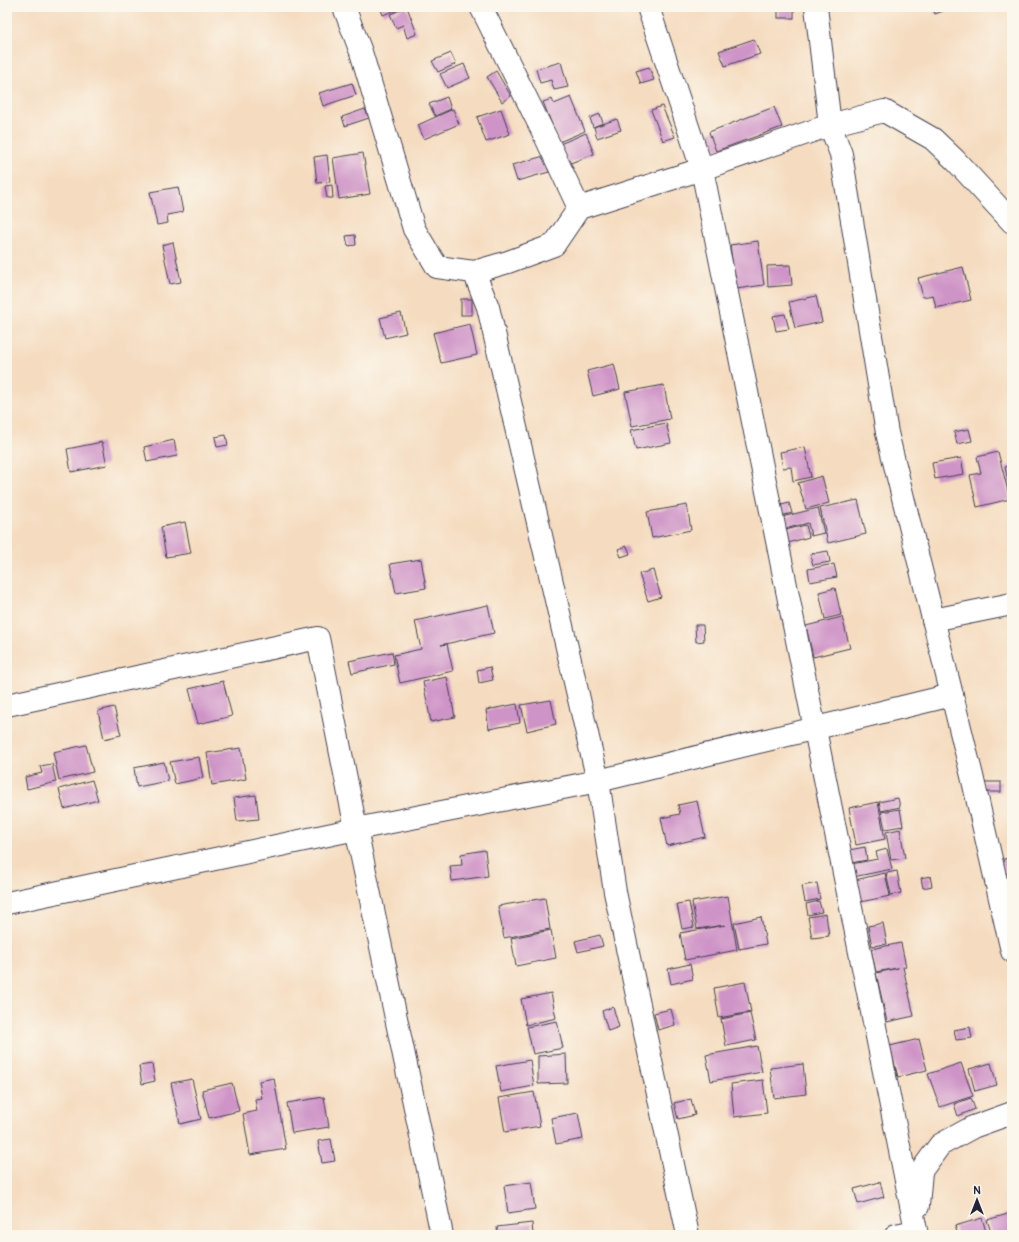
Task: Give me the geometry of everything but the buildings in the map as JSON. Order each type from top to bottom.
[{"type":"street","points":[[344,7],[361,52],[414,229],[437,267],[474,272],[508,262],[554,245],[579,208],[702,169],[830,125],[884,111],[933,139],[955,160],[1012,222]]},
{"type":"street","points":[[481,7],[579,208]]},
{"type":"street","points":[[648,7],[702,169],[815,729],[909,1234]]},
{"type":"street","points":[[816,7],[830,125],[841,154],[887,434],[972,776],[1012,951]]},
{"type":"street","points":[[474,272],[488,307],[598,782],[615,892],[688,1235]]},
{"type":"street","points":[[933,620],[1012,604]]},
{"type":"street","points":[[7,705],[318,638],[356,829],[442,1235]]},
{"type":"street","points":[[7,903],[356,829],[598,782],[952,695]]},
{"type":"street","points":[[909,1234],[921,1171],[940,1145],[973,1127],[1012,1114]]}]
